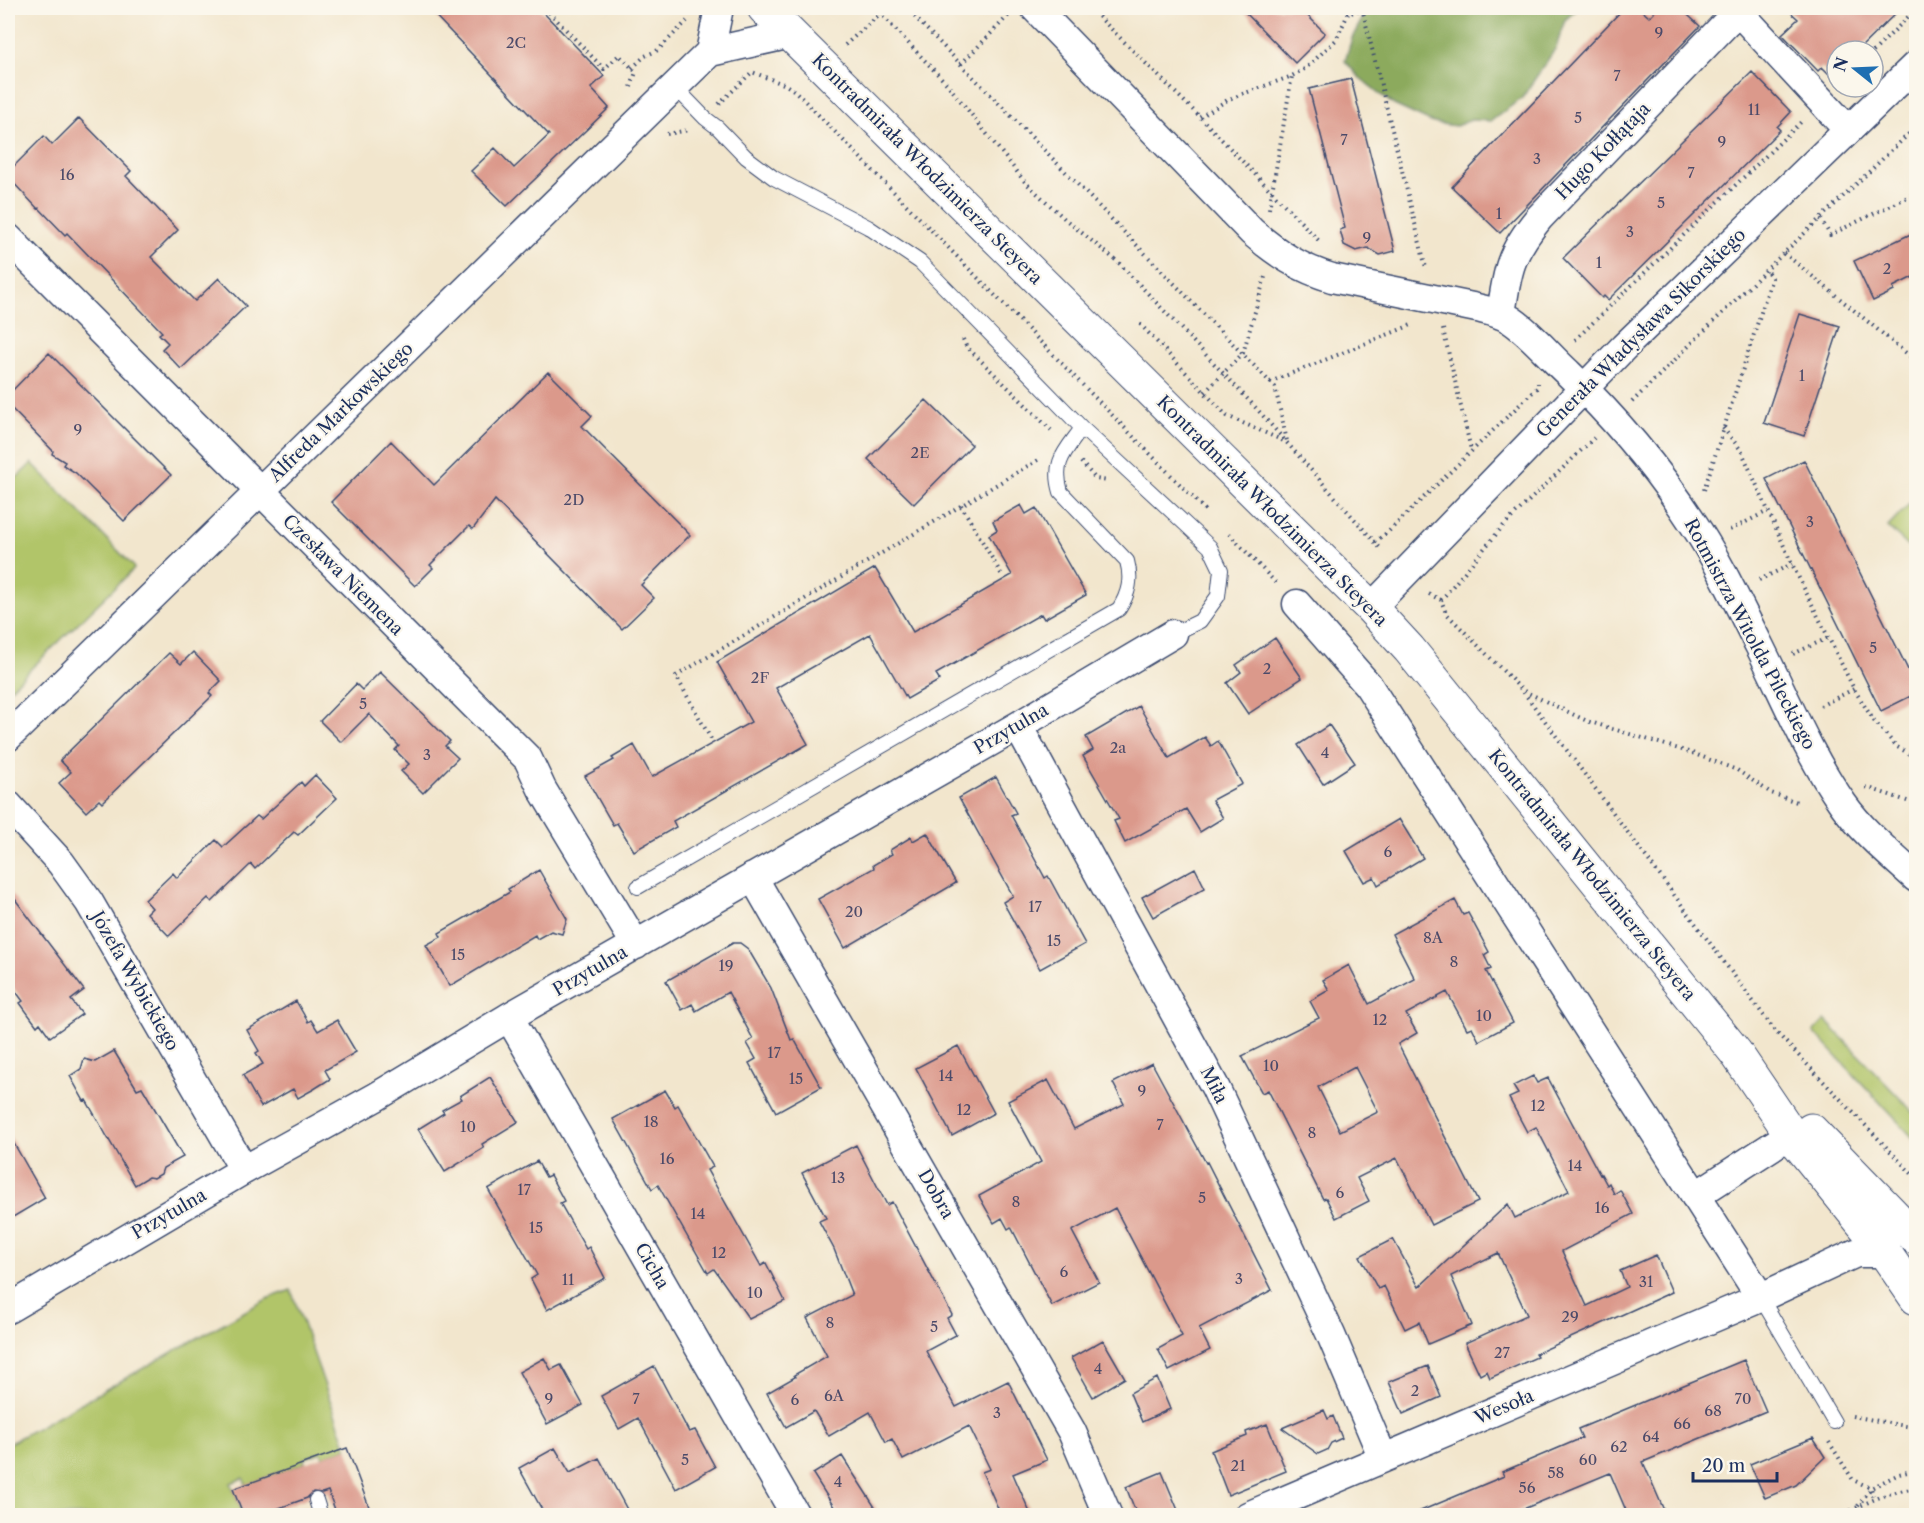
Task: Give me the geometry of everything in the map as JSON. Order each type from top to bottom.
[{"type":"street","points":[[719,8],[710,52],[791,34]]},
{"type":"street","name":"Kontradmirała Włodzimierza Steyera","points":[[764,8],[1371,608],[1416,658],[1736,1053],[1811,1142],[1917,1299]]},
{"type":"street","name":"Rotmistrza Witolda Pileckiego","points":[[1035,8],[1268,246],[1311,272],[1501,315],[1525,332],[1584,388],[1614,419],[1654,468],[1694,524],[1825,775],[1844,805],[1870,834],[1917,878]]},
{"type":"street","points":[[1739,9],[1848,130]]},
{"type":"street","name":"Hugo Kołłątaja","points":[[1501,315],[1509,264],[1526,233],[1739,9]]},
{"type":"street","name":"Alfreda Markowskiego","points":[[8,737],[710,52]]},
{"type":"street","name":"Generała Władysława Sikorskiego","points":[[1371,608],[1624,347],[1917,65]]},
{"type":"street","name":"Czesława Niemena","points":[[8,238],[528,759],[542,789],[636,945]]},
{"type":"street","points":[[1297,604],[1368,685],[1761,1298]]},
{"type":"street","name":"Przytulna","points":[[8,1309],[244,1170],[376,1097],[509,1017],[1018,726],[1173,634]]},
{"type":"street","name":"Miła","points":[[1018,726],[1215,1087],[1331,1335],[1383,1458]]},
{"type":"street","name":"Józefa Wybickiego","points":[[8,805],[61,863],[89,902],[244,1170]]},
{"type":"street","name":"Dobra","points":[[753,877],[1072,1432],[1108,1515]]},
{"type":"street","name":"Cicha","points":[[509,1017],[796,1515]]},
{"type":"street","points":[[1695,1196],[1780,1142],[1811,1142]]},
{"type":"street","name":"Kontradmirała Włodzimierza Steyera","points":[[1811,1142],[1917,1238]]},
{"type":"street","name":"Wesoła","points":[[1248,1515],[1761,1298],[1857,1254],[1886,1253]]},
{"type":"lane","points":[[675,87],[746,157],[774,178],[868,227],[920,262],[1082,428],[1210,547],[1221,570],[1218,596],[1200,621],[1173,634]]},
{"type":"lane","points":[[638,887],[1119,609],[1127,597],[1130,583],[1126,561],[1061,492],[1057,479],[1062,454],[1082,428]]},
{"type":"lane","points":[[1761,1298],[1831,1416]]},
{"type":"lane","points":[[316,1500],[321,1515]]},
{"type":"path","points":[[545,8],[604,69],[619,55],[636,72],[630,90]]},
{"type":"path","points":[[875,8],[948,85],[1025,182],[1066,220],[1118,262],[1288,442],[1381,549]]},
{"type":"path","points":[[837,53],[886,8]]},
{"type":"path","points":[[906,8],[1275,387],[1288,442]]},
{"type":"path","points":[[961,64],[1016,8]]},
{"type":"path","points":[[1090,8],[1200,117],[1327,249]]},
{"type":"path","points":[[1342,8],[1348,14]]},
{"type":"path","points":[[1200,117],[1229,99],[1292,76],[1306,68],[1336,40],[1348,14],[1364,8],[1429,277]]},
{"type":"path","points":[[1885,40],[1917,9]]},
{"type":"path","points":[[632,68],[645,56],[658,50],[688,20]]},
{"type":"path","points":[[663,135],[694,130],[752,72],[786,85],[795,91],[1208,513]]},
{"type":"path","points":[[1204,392],[1243,353],[1268,246],[1271,192],[1292,76]]},
{"type":"path","points":[[1597,319],[1821,102]]},
{"type":"path","points":[[1441,600],[1504,525],[1766,270],[1917,128]]},
{"type":"path","points":[[1821,219],[1830,235],[1917,193]]},
{"type":"path","points":[[1784,253],[1917,361]]},
{"type":"path","points":[[1702,497],[1772,278],[1766,270]]},
{"type":"path","points":[[1270,382],[1424,320]]},
{"type":"path","points":[[1140,324],[1227,416],[1288,442]]},
{"type":"path","points":[[1443,329],[1471,451]]},
{"type":"path","points":[[962,337],[966,346],[1096,479],[1112,482]]},
{"type":"path","points":[[1375,542],[1538,387],[1539,377]]},
{"type":"path","points":[[1724,428],[1741,450],[1792,564],[1854,689],[1874,722],[1897,747],[1917,757]]},
{"type":"path","points":[[711,739],[676,676],[1034,460],[1047,455]]},
{"type":"path","points":[[961,505],[1003,577]]},
{"type":"path","points":[[1724,533],[1768,511]]},
{"type":"path","points":[[1224,530],[1297,604]]},
{"type":"path","points":[[1752,583],[1792,564]]},
{"type":"path","points":[[1429,594],[1441,600],[1446,613],[1522,690],[1776,1032],[1917,1178]]},
{"type":"path","points":[[1789,656],[1828,638]]},
{"type":"path","points":[[1815,708],[1854,689]]},
{"type":"path","points":[[1522,690],[1587,721],[1692,753],[1737,770],[1771,793],[1800,803]]},
{"type":"path","points":[[1857,784],[1917,804]]},
{"type":"path","points":[[1831,1416],[1917,1428]]},
{"type":"path","points":[[1858,1507],[1871,1488],[1899,1474],[1917,1470]]},
{"type":"path","points":[[1840,1515],[1874,1499],[1908,1489],[1917,1489]]},
{"type":"green space","points":[[1368,8],[1579,8],[1565,20],[1556,48],[1522,98],[1491,121],[1471,120],[1456,126],[1433,123],[1394,105],[1360,78],[1345,61],[1352,38]]},
{"type":"green space","points":[[32,463],[134,569],[8,691],[8,486]]},
{"type":"green space","points":[[1916,497],[1916,554],[1888,527]]},
{"type":"green space","points":[[1825,1020],[1916,1115],[1916,1141],[1814,1032]]},
{"type":"green space","points":[[291,1290],[347,1448],[323,1457],[321,1452],[304,1459],[305,1463],[246,1485],[243,1478],[231,1483],[243,1515],[8,1516],[8,1444],[267,1299]]},
{"type":"building","points":[[428,8],[539,8],[604,76],[591,88],[609,108],[507,206],[471,171],[495,148],[514,168],[549,135]]},
{"type":"building","points":[[1241,8],[1300,8],[1325,33],[1295,63]]},
{"type":"building","points":[[1624,8],[1639,8],[1649,17],[1658,8],[1680,8],[1700,26],[1500,233],[1452,187]]},
{"type":"building","points":[[1786,8],[1901,8],[1869,39],[1825,39],[1825,70],[1822,67],[1818,71],[1782,34],[1798,19]]},
{"type":"building","points":[[1752,72],[1791,112],[1777,127],[1780,130],[1608,300],[1604,296],[1602,298],[1563,258]]},
{"type":"building","points":[[1351,79],[1395,251],[1380,255],[1368,248],[1356,251],[1344,245],[1340,230],[1345,228],[1309,89]]},
{"type":"building","points":[[79,118],[131,171],[126,176],[178,230],[151,257],[195,301],[219,278],[246,306],[181,369],[162,349],[168,343],[159,334],[162,332],[67,233],[65,235],[8,177],[8,172],[44,136],[52,145]]},
{"type":"building","points":[[1917,231],[1917,275],[1893,287],[1894,291],[1873,301],[1854,261]]},
{"type":"building","points":[[1800,314],[1840,326],[1804,436],[1764,423]]},
{"type":"building","points":[[49,353],[171,475],[124,521],[76,473],[63,465],[65,462],[52,454],[53,451],[8,405],[8,395]]},
{"type":"building","points":[[548,372],[592,416],[582,426],[690,535],[641,585],[654,598],[622,629],[495,500],[473,529],[469,526],[430,565],[433,568],[415,586],[331,502],[391,441],[434,485]]},
{"type":"building","points":[[926,400],[972,445],[914,504],[868,459]]},
{"type":"building","points":[[1804,460],[1917,688],[1917,693],[1881,711],[1766,479]]},
{"type":"building","points":[[1021,505],[1026,514],[1036,508],[1086,595],[1044,619],[1041,614],[936,674],[940,680],[907,699],[870,634],[776,688],[808,744],[673,821],[676,827],[634,851],[617,823],[613,825],[585,776],[614,760],[612,758],[634,745],[652,777],[751,722],[717,662],[875,568],[913,632],[1012,575],[989,535],[997,530],[993,521]]},
{"type":"building","points":[[1275,638],[1302,678],[1248,714],[1227,683],[1241,672],[1236,665]]},
{"type":"building","points":[[193,652],[221,681],[209,693],[212,696],[102,803],[99,800],[86,812],[59,783],[71,772],[60,760],[169,653],[181,664]]},
{"type":"building","points":[[380,672],[450,741],[445,746],[458,758],[423,793],[401,771],[409,764],[395,750],[399,746],[369,714],[341,742],[320,721],[356,684],[362,690]]},
{"type":"building","points":[[1139,706],[1169,758],[1205,737],[1211,746],[1218,741],[1242,784],[1212,800],[1223,818],[1200,832],[1186,809],[1125,843],[1114,821],[1119,819],[1083,756],[1093,750],[1086,737]]},
{"type":"building","points":[[1329,725],[1355,763],[1323,784],[1298,745]]},
{"type":"building","points":[[315,775],[337,798],[298,835],[294,832],[255,869],[251,864],[212,902],[208,898],[169,936],[147,913],[152,908],[145,900],[173,873],[177,878],[216,840],[223,847],[257,816],[261,819],[301,782],[304,786]]},
{"type":"building","points":[[996,777],[1016,813],[1011,815],[1045,878],[1048,876],[1085,944],[1040,969],[1003,902],[1013,896],[959,798]]},
{"type":"building","points":[[1399,819],[1423,858],[1378,885],[1374,877],[1364,882],[1346,851]]},
{"type":"building","points":[[927,833],[956,883],[845,948],[818,899],[874,868],[873,865],[892,854],[890,850],[911,837],[913,841]]},
{"type":"building","points":[[1195,868],[1205,888],[1153,917],[1142,897]]},
{"type":"building","points":[[539,870],[567,919],[562,934],[551,931],[537,939],[535,935],[450,986],[426,945],[441,937],[439,933],[510,892],[508,889]]},
{"type":"building","points":[[8,890],[84,990],[71,1000],[82,1014],[50,1037],[40,1023],[37,1026],[20,1003],[23,1001],[8,981]]},
{"type":"building","points":[[1455,900],[1463,915],[1468,913],[1489,952],[1484,955],[1491,969],[1486,971],[1513,1023],[1479,1041],[1472,1027],[1467,1029],[1447,992],[1406,1014],[1417,1033],[1398,1044],[1478,1202],[1431,1225],[1397,1158],[1357,1178],[1369,1201],[1336,1218],[1326,1198],[1323,1199],[1268,1090],[1262,1093],[1242,1056],[1319,1018],[1310,1001],[1329,990],[1323,980],[1349,965],[1369,1004],[1415,979],[1392,934]],"holes":[[[1355,1067],[1378,1112],[1340,1131],[1318,1087]]]},
{"type":"building","points":[[733,943],[740,943],[748,949],[771,988],[791,1040],[794,1039],[821,1087],[776,1112],[749,1063],[756,1059],[747,1043],[753,1039],[728,992],[696,1011],[692,1004],[682,1010],[666,981]]},
{"type":"building","points":[[296,1001],[308,1022],[311,1020],[318,1031],[337,1020],[356,1052],[325,1070],[330,1079],[314,1089],[298,1098],[293,1089],[261,1107],[243,1075],[263,1064],[256,1053],[259,1051],[247,1030]]},
{"type":"building","points":[[958,1046],[994,1113],[952,1136],[916,1068]]},
{"type":"building","points":[[114,1051],[137,1089],[142,1087],[183,1157],[163,1168],[161,1174],[154,1178],[148,1177],[135,1185],[70,1076],[81,1069],[84,1059],[95,1062]]},
{"type":"building","points":[[1152,1063],[1207,1162],[1272,1290],[1199,1328],[1210,1350],[1169,1371],[1158,1349],[1182,1336],[1115,1208],[1072,1231],[1099,1282],[1052,1306],[1011,1227],[1008,1229],[1002,1218],[994,1223],[979,1196],[1041,1162],[1008,1101],[1048,1080],[1074,1129],[1124,1104],[1113,1083]]},
{"type":"building","points":[[1533,1076],[1537,1083],[1548,1078],[1600,1175],[1607,1185],[1609,1183],[1614,1194],[1620,1190],[1633,1214],[1562,1251],[1587,1306],[1627,1287],[1620,1271],[1656,1255],[1672,1292],[1535,1354],[1537,1357],[1490,1378],[1487,1371],[1480,1375],[1465,1343],[1527,1315],[1498,1253],[1451,1276],[1472,1325],[1428,1344],[1419,1322],[1405,1329],[1384,1286],[1378,1289],[1360,1256],[1393,1239],[1419,1287],[1508,1204],[1515,1218],[1569,1191],[1536,1127],[1527,1132],[1509,1098],[1518,1094],[1513,1086]]},
{"type":"building","points":[[490,1077],[518,1122],[482,1144],[484,1148],[445,1172],[418,1129],[444,1113],[442,1110],[462,1099],[460,1096]]},
{"type":"building","points":[[665,1090],[675,1107],[678,1105],[713,1167],[707,1170],[761,1266],[766,1263],[785,1301],[749,1319],[714,1269],[708,1273],[658,1185],[652,1189],[613,1119]]},
{"type":"building","points":[[8,1133],[45,1198],[8,1220]]},
{"type":"building","points":[[856,1145],[887,1205],[892,1202],[952,1315],[947,1318],[956,1335],[926,1351],[956,1407],[1008,1381],[1047,1460],[1013,1474],[1031,1515],[1001,1515],[982,1472],[990,1469],[969,1426],[903,1460],[892,1439],[886,1442],[870,1412],[829,1436],[814,1411],[786,1427],[767,1393],[827,1356],[807,1318],[852,1295],[834,1249],[819,1221],[826,1218],[802,1173]]},
{"type":"building","points":[[537,1161],[546,1177],[550,1175],[564,1201],[560,1203],[586,1249],[589,1247],[605,1278],[547,1310],[531,1279],[537,1275],[488,1189]]},
{"type":"building","points":[[1103,1340],[1125,1378],[1093,1397],[1071,1358]]},
{"type":"building","points":[[544,1358],[551,1370],[561,1365],[583,1405],[547,1424],[519,1372]]},
{"type":"building","points":[[1744,1360],[1766,1411],[1643,1462],[1666,1515],[1628,1515],[1610,1473],[1509,1515],[1411,1515],[1504,1476],[1502,1472],[1582,1438],[1578,1429]]},
{"type":"building","points":[[654,1366],[689,1432],[695,1430],[715,1467],[676,1489],[638,1418],[619,1429],[601,1396]]},
{"type":"building","points":[[1428,1366],[1441,1397],[1403,1414],[1389,1382]]},
{"type":"building","points":[[1157,1378],[1170,1409],[1142,1422],[1130,1393]]},
{"type":"building","points":[[1324,1410],[1328,1419],[1333,1416],[1342,1438],[1331,1443],[1327,1450],[1318,1454],[1282,1428]]},
{"type":"building","points":[[1267,1424],[1286,1471],[1228,1495],[1211,1451],[1247,1436],[1246,1432]]},
{"type":"building","points":[[1813,1438],[1825,1457],[1796,1485],[1765,1498],[1750,1464]]},
{"type":"building","points":[[347,1448],[372,1515],[337,1515],[328,1491],[313,1492],[307,1498],[260,1515],[243,1515],[233,1489]]},
{"type":"building","points":[[555,1448],[570,1473],[599,1458],[630,1515],[545,1515],[519,1468]]},
{"type":"building","points":[[842,1456],[880,1515],[839,1515],[813,1474]]},
{"type":"building","points":[[1162,1472],[1180,1515],[1137,1515],[1126,1487]]}]
